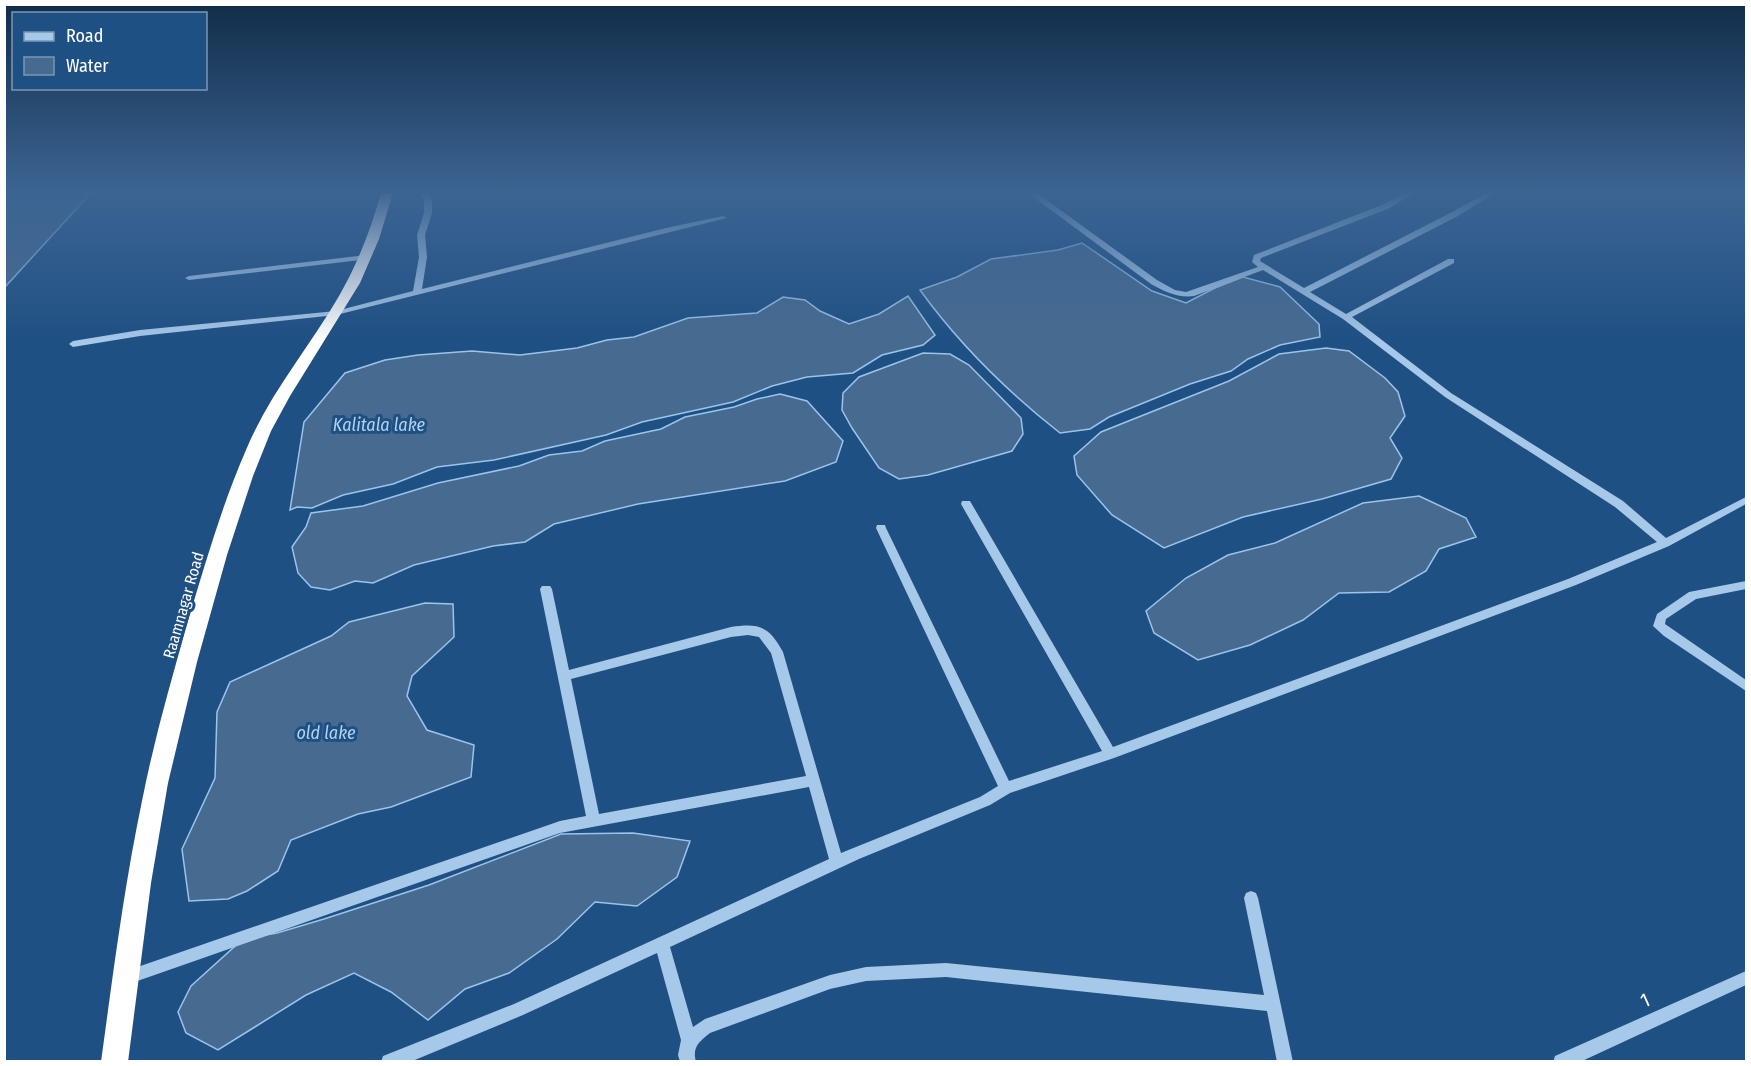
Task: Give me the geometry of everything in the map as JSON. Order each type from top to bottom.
[{"type":"highway","name":"Raamnagar Road","points":[[114,1062],[125,978],[156,790],[212,569],[255,448],[270,417],[299,366],[336,313],[372,243]]},
{"type":"street","points":[[417,294],[423,257],[421,243]]},
{"type":"street","points":[[74,344],[140,333],[336,313],[616,243]]},
{"type":"street","points":[[1100,243],[1154,282],[1183,296],[1264,267]]},
{"type":"street","points":[[1293,243],[1257,257],[1256,262],[1346,318],[1432,384],[1619,504],[1665,543]]},
{"type":"street","points":[[1303,291],[1398,243]]},
{"type":"street","points":[[189,278],[233,274],[302,262],[366,256]]},
{"type":"street","points":[[1346,318],[1451,261]]},
{"type":"street","points":[[388,1062],[519,1010],[837,863],[985,801],[1006,788],[1110,754],[1561,586],[1665,543],[1746,500]]},
{"type":"street","points":[[966,504],[1110,754]]},
{"type":"street","points":[[881,528],[1006,788]]},
{"type":"street","points":[[1746,585],[1693,595],[1660,617],[1658,621],[1659,626],[1668,633],[1746,686]]},
{"type":"street","points":[[546,589],[594,821]]},
{"type":"street","points":[[564,676],[731,632],[756,629],[768,635],[777,652],[837,863]]},
{"type":"street","points":[[125,978],[560,827],[812,781]]},
{"type":"street","points":[[1251,898],[1285,1062]]},
{"type":"street","points":[[662,944],[689,1040],[686,1055],[688,1062]]},
{"type":"street","points":[[689,1040],[705,1027],[830,982],[866,974],[946,970],[1273,1004]]},
{"type":"street","name":"1","points":[[1561,1062],[1746,978]]},
{"type":"water","points":[[5,243],[45,243],[5,287]]},
{"type":"water","points":[[1082,243],[1152,291],[1186,303],[1243,277],[1280,287],[1319,324],[1320,337],[1280,345],[1248,359],[1231,371],[1190,384],[1109,417],[1090,429],[1060,433],[985,366],[920,290],[957,277],[991,259],[1058,250]]},
{"type":"water","name":"Kalitala lake","points":[[908,296],[935,335],[923,345],[882,355],[853,373],[807,377],[772,386],[733,402],[642,422],[606,435],[494,460],[437,467],[393,484],[343,495],[312,508],[297,507],[290,510],[304,422],[345,373],[385,360],[418,355],[472,351],[520,355],[577,348],[607,340],[634,337],[688,318],[757,313],[783,297],[805,300],[820,311],[849,324],[879,314]]},
{"type":"water","points":[[1326,348],[1349,351],[1385,378],[1398,392],[1405,416],[1390,438],[1402,458],[1391,479],[1322,499],[1243,517],[1164,548],[1112,515],[1077,475],[1074,456],[1101,432],[1229,381],[1279,354]]},
{"type":"water","points":[[923,353],[950,354],[969,365],[1021,418],[1023,434],[1012,451],[928,475],[899,479],[879,468],[842,410],[843,393],[859,377]]},
{"type":"water","points":[[780,394],[807,401],[843,441],[836,462],[785,481],[638,504],[554,524],[525,542],[493,546],[414,565],[373,583],[355,581],[330,590],[311,587],[298,573],[292,547],[306,527],[311,513],[363,506],[438,483],[519,466],[549,455],[582,451],[605,441],[661,429],[685,417],[734,407]]},
{"type":"water","points":[[1419,496],[1466,518],[1476,537],[1439,549],[1426,571],[1389,592],[1339,593],[1303,620],[1250,645],[1198,660],[1154,633],[1146,611],[1186,578],[1228,555],[1275,543],[1363,503]]},
{"type":"water","name":"old lake","points":[[425,603],[453,604],[454,637],[412,676],[407,696],[427,730],[474,745],[471,777],[391,807],[358,814],[291,840],[278,871],[247,891],[228,899],[189,901],[182,849],[215,778],[217,712],[230,682],[331,636],[349,622]]},
{"type":"water","points":[[633,833],[690,841],[677,877],[637,906],[595,902],[557,939],[509,973],[465,989],[428,1020],[391,992],[354,973],[306,995],[218,1050],[186,1033],[178,1012],[191,986],[243,939],[277,933],[429,885],[561,834]]}]
